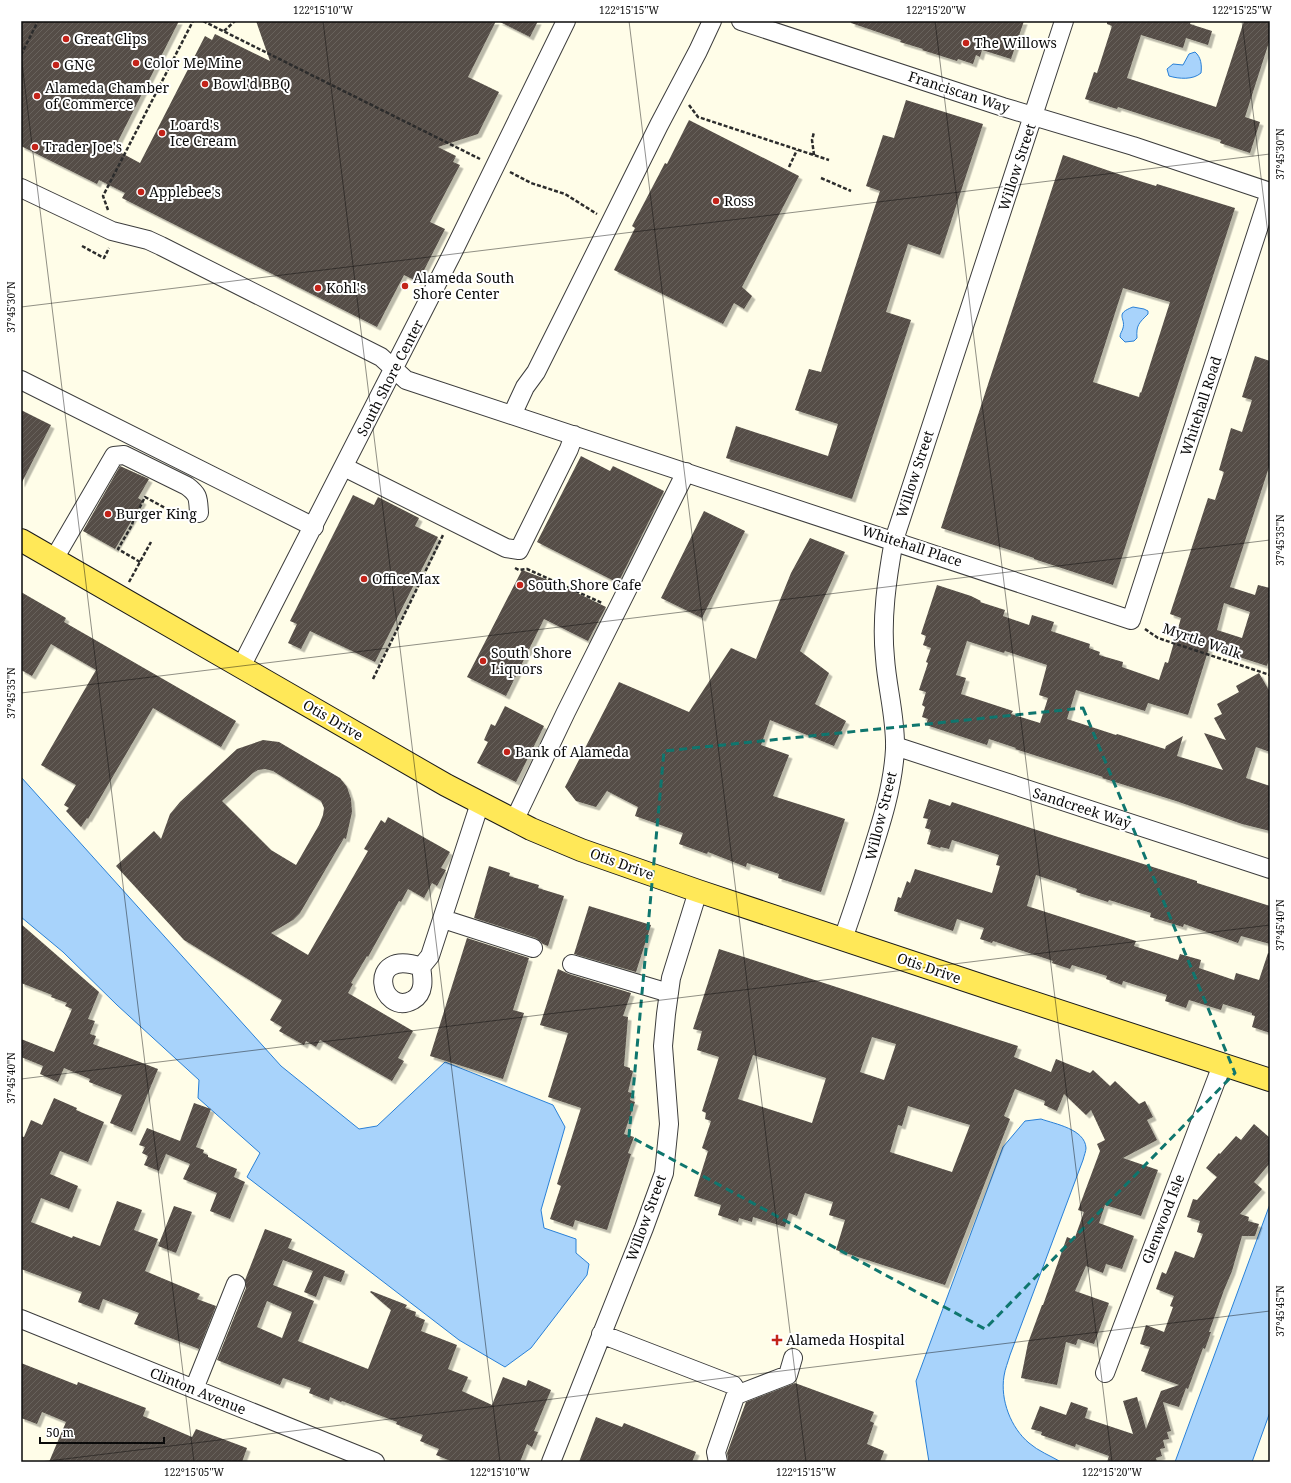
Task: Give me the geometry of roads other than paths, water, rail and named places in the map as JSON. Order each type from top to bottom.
[{"type":"main road","name":"Otis Drive","points":[[21,540],[241,668],[480,803],[514,821],[581,850],[698,891],[1270,1080]]},
{"type":"street","name":"South Shore Center","points":[[241,668],[314,527],[496,166],[566,21]]},
{"type":"street","points":[[512,414],[525,387],[536,372],[698,52],[712,21]]},
{"type":"street","name":"Franciscan Way","points":[[741,21],[1270,192]]},
{"type":"street","name":"Willow Street","points":[[843,939],[876,841],[886,806],[893,769],[895,746],[885,658],[883,620],[887,578],[894,540],[1064,21]]},
{"type":"street","name":"Whitehall Place","points":[[21,188],[112,231],[148,240],[161,246],[371,351],[381,357],[406,380],[894,540],[1131,620]]},
{"type":"street","name":"Whitehall Road","points":[[1131,620],[1270,192]]},
{"type":"street","points":[[21,380],[314,527]]},
{"type":"street","points":[[344,467],[506,548],[515,558],[569,449],[574,435]]},
{"type":"street","points":[[54,559],[114,456],[119,454],[124,455],[187,486],[195,492],[198,499],[199,513]]},
{"type":"street","points":[[514,821],[620,603],[689,473]]},
{"type":"street","name":"Sandcreek Way","points":[[895,746],[1270,869]]},
{"type":"street","points":[[421,967],[430,956],[480,803]]},
{"type":"street","name":"Willow Street","points":[[551,1462],[664,1174],[669,1124],[663,1046],[666,1014],[671,978],[698,891]]},
{"type":"street","points":[[442,918],[533,948]]},
{"type":"street","points":[[572,964],[669,994]]},
{"type":"street","name":"Glenwood Isle","points":[[1105,1373],[1222,1065]]},
{"type":"street","points":[[194,1390],[236,1284]]},
{"type":"street","name":"Clinton Avenue","points":[[21,1320],[375,1462]]},
{"type":"street","points":[[601,1334],[733,1385],[739,1394]]},
{"type":"street","points":[[718,1462],[716,1452],[735,1398],[739,1394],[788,1375],[793,1358]]},
{"type":"water","points":[[1195,52],[1201,61],[1201,73],[1194,77],[1186,78],[1169,76],[1167,69],[1173,64],[1183,65],[1189,54]]},
{"type":"water","points":[[1133,307],[1144,309],[1148,311],[1148,314],[1139,324],[1137,338],[1134,341],[1125,342],[1120,337],[1124,325],[1122,314]]},
{"type":"water","points":[[21,777],[281,1066],[359,1129],[377,1126],[445,1062],[553,1105],[565,1127],[541,1210],[544,1228],[576,1239],[576,1253],[589,1264],[587,1275],[531,1348],[505,1367],[459,1340],[247,1177],[260,1153],[198,1098],[199,1080],[117,1005],[63,952],[21,917]]},
{"type":"water","points":[[1041,1119],[1061,1125],[1081,1136],[1086,1149],[1010,1355],[1003,1385],[1005,1404],[1017,1430],[1029,1443],[1061,1462],[929,1462],[916,1381],[1003,1147],[1025,1121]]},
{"type":"water","points":[[1270,1204],[1270,1412],[1252,1462],[1175,1462]]},
{"type":"place","name":"Great Clips","points":[[66,39]]},
{"type":"place","name":"The Willows","points":[[966,43]]},
{"type":"place","name":"Color Me Mine","points":[[136,63]]},
{"type":"place","name":"GNC","points":[[56,65]]},
{"type":"place","name":"Bowl'd BBQ","points":[[205,84]]},
{"type":"place","name":"Alameda Chamber of Commerce","points":[[37,96]]},
{"type":"place","name":"Loard's Ice Cream","points":[[162,133]]},
{"type":"place","name":"Trader Joe's","points":[[35,147]]},
{"type":"place","name":"Applebee's","points":[[141,192]]},
{"type":"place","name":"Ross","points":[[716,201]]},
{"type":"place","name":"Alameda South Shore Center","points":[[405,286]]},
{"type":"place","name":"Kohl's","points":[[318,288]]},
{"type":"place","name":"Burger King","points":[[108,514]]},
{"type":"place","name":"OfficeMax","points":[[364,579]]},
{"type":"place","name":"South Shore Cafe","points":[[520,585]]},
{"type":"place","name":"South Shore Liquors","points":[[483,661]]},
{"type":"place","name":"Bank of Alameda","points":[[507,752]]},
{"type":"place","name":"Alameda Hospital","points":[[777,1340]]}]
